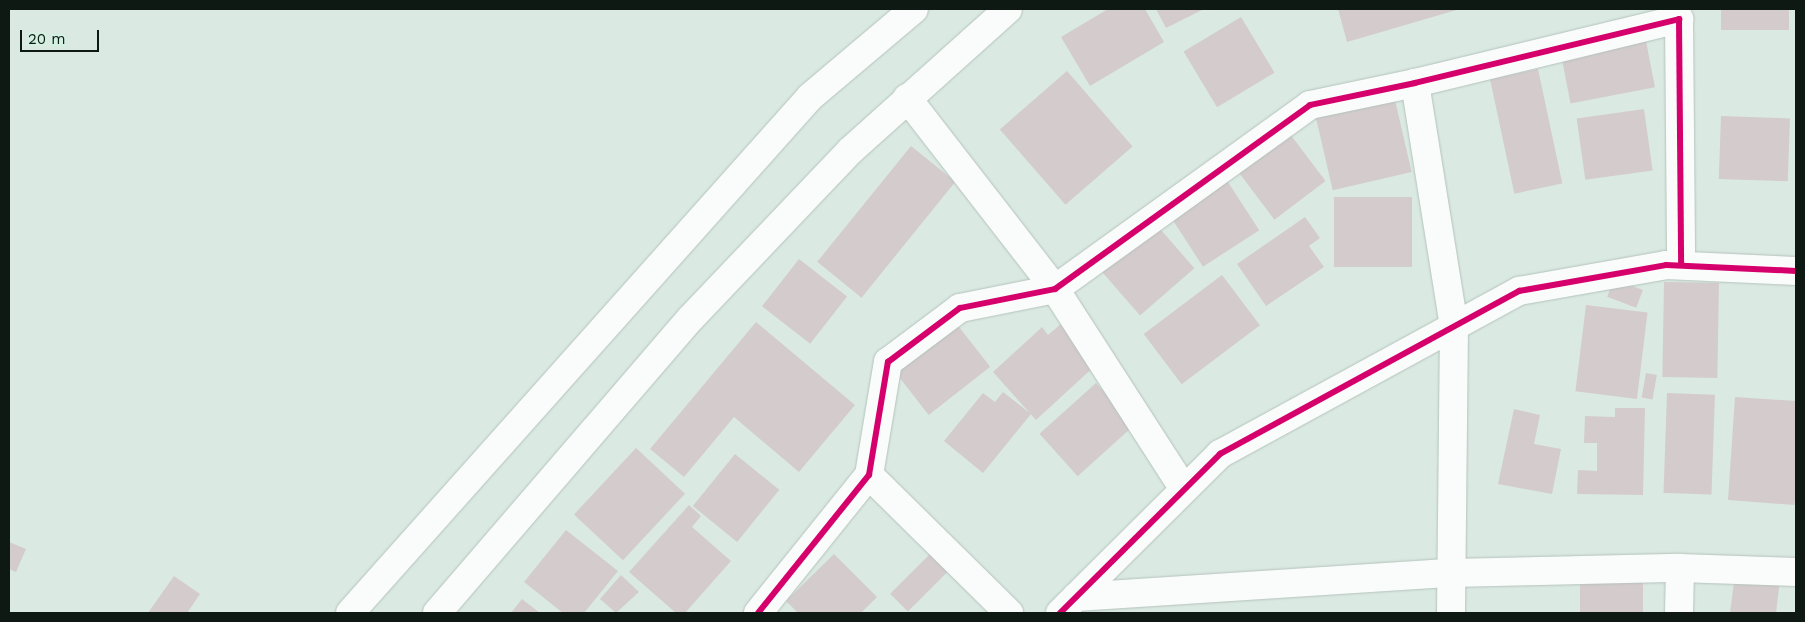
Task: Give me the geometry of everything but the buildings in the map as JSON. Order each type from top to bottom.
[{"type":"street","points":[[350,613],[810,97],[914,9]]},
{"type":"street","points":[[437,613],[691,318],[850,150],[1008,9]]},
{"type":"street","points":[[758,613],[869,475],[888,362],[960,308],[1055,289],[1310,105],[1415,83],[1679,19],[1681,265]]},
{"type":"street","points":[[1415,83],[1454,327],[1451,613]]},
{"type":"street","points":[[907,98],[1055,289],[1184,489]]},
{"type":"street","points":[[1068,605],[1220,454],[1519,291],[1666,265],[1796,271]]},
{"type":"street","points":[[869,475],[1009,613]]},
{"type":"street","points":[[1068,605],[1452,573],[1680,568],[1796,572]]},
{"type":"street","points":[[1679,613],[1680,568]]},
{"type":"cycle path","points":[[758,613],[869,475],[888,362],[960,308],[1055,289],[1310,105],[1415,83],[1679,19],[1681,265]]},
{"type":"cycle path","points":[[1060,613],[1220,454],[1519,291],[1666,265],[1796,271]]}]
